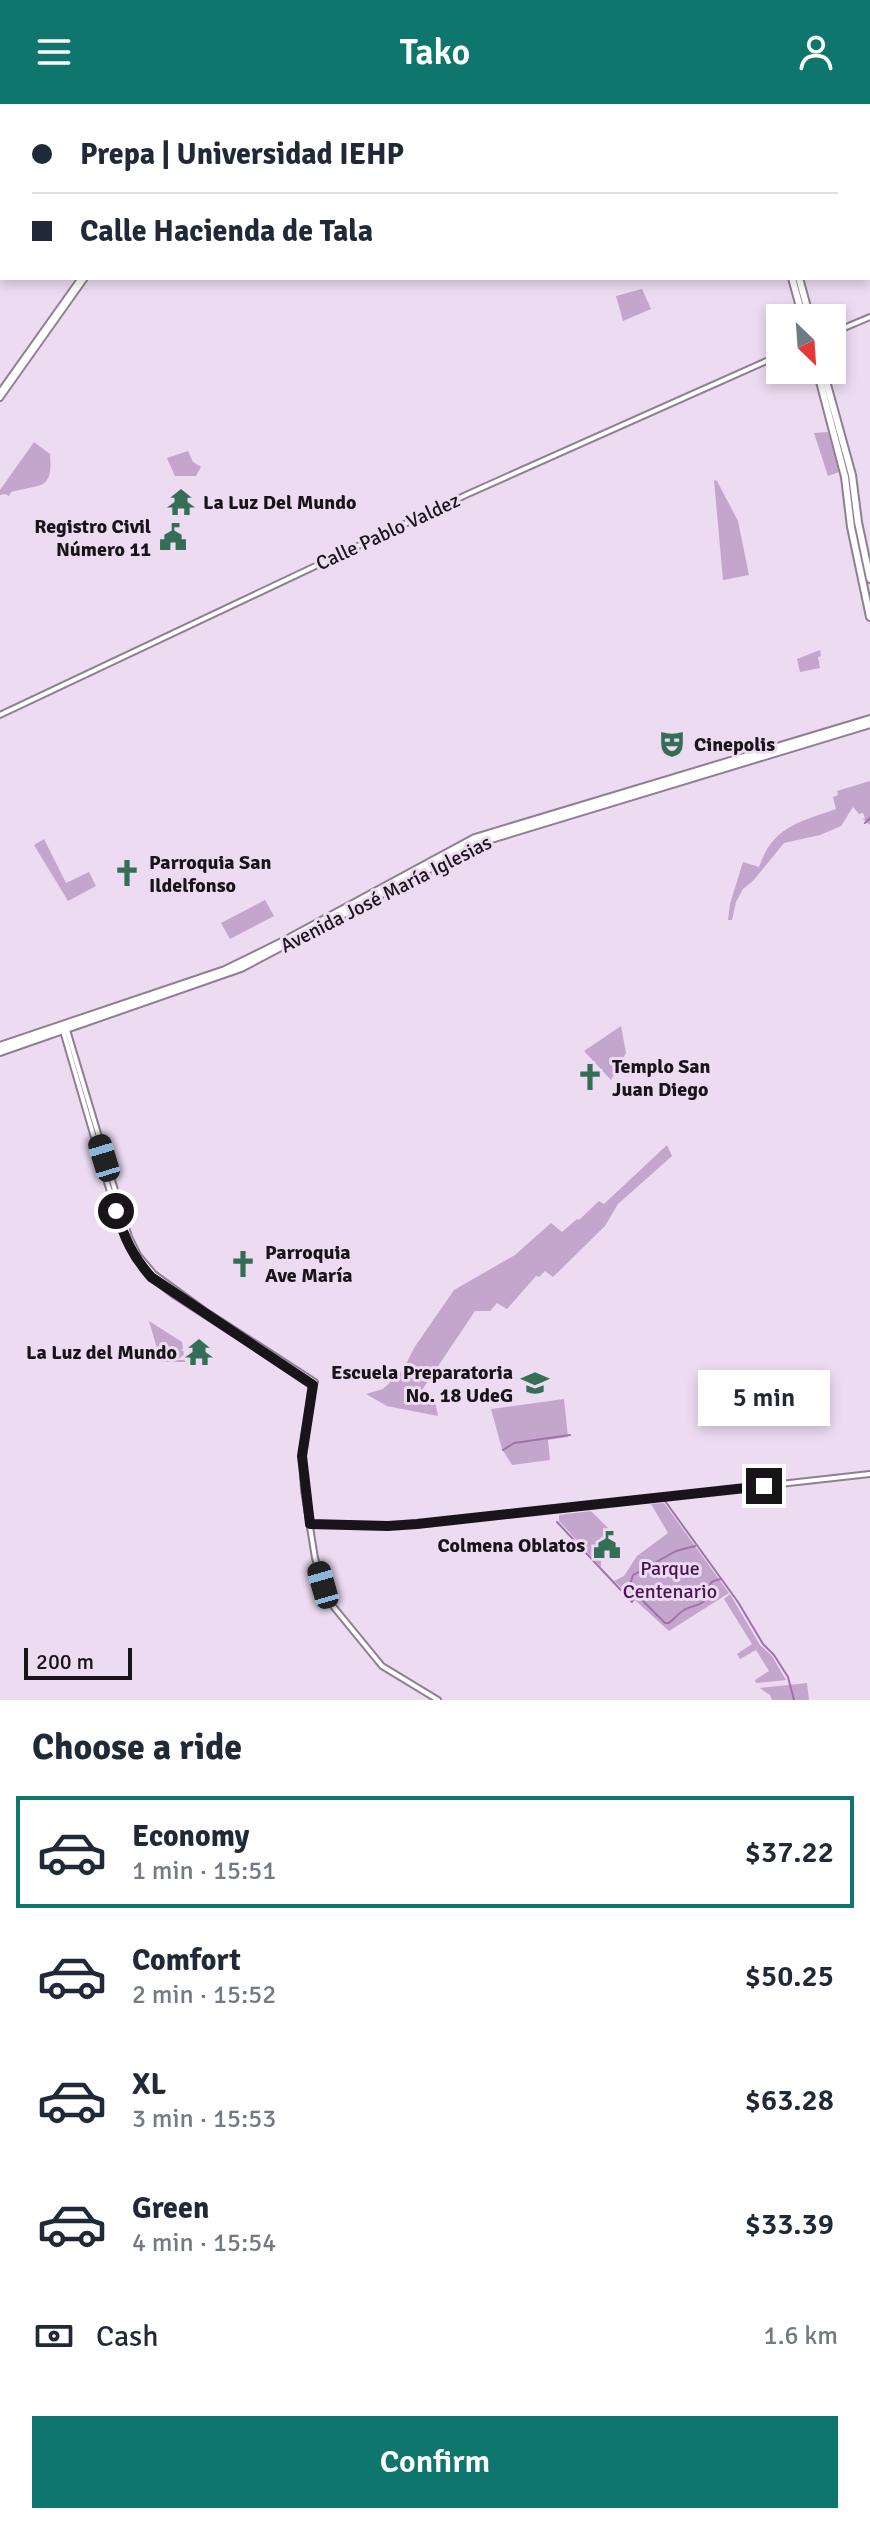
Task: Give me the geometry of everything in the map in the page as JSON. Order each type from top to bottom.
[{"type":"main road","points":[[793,280],[799,304]]},
{"type":"main road","points":[[800,280],[806,304]]},
{"type":"main road","points":[[821,384],[845,477],[851,527],[870,617]]},
{"type":"main road","points":[[827,384],[852,475],[870,579]]},
{"type":"main road","name":"Avenida José María Iglesias","points":[[0,1052],[225,970],[475,838],[870,722]]},
{"type":"main road","name":"Avenida José María Iglesias","points":[[0,1046],[64,1027]]},
{"type":"street","points":[[0,395],[82,280]]},
{"type":"street","points":[[846,327],[870,317]]},
{"type":"street","name":"Calle Pablo Valdez","points":[[0,715],[547,458],[766,361]]},
{"type":"street","points":[[64,1027],[107,1182],[125,1239],[135,1258],[151,1277],[174,1295],[314,1384],[302,1456],[315,1558],[328,1600],[382,1666],[438,1700]]},
{"type":"street","points":[[310,1524],[417,1524],[870,1474]]},
{"type":"green space","points":[[642,289],[651,309],[623,321],[616,296]]},
{"type":"green space","points":[[828,432],[839,472],[828,476],[814,433]]},
{"type":"green space","points":[[34,442],[50,454],[47,480],[38,486],[11,492],[9,496],[0,495],[0,490]]},
{"type":"green space","points":[[188,451],[193,462],[201,467],[196,476],[175,476],[167,458]]},
{"type":"green space","points":[[714,480],[738,521],[749,575],[723,580]]},
{"type":"green space","points":[[820,650],[820,668],[800,672],[797,659]]},
{"type":"green space","points":[[870,781],[870,825],[863,819],[863,813],[859,814],[853,807],[841,826],[820,835],[784,843],[743,889],[732,920],[728,920],[743,862],[759,867],[772,842],[780,834],[800,822],[836,809],[833,797],[838,795],[837,791]]},
{"type":"green space","points":[[44,839],[66,883],[89,872],[96,886],[68,901],[34,845]]},
{"type":"green space","points":[[265,900],[274,916],[230,939],[221,923]]},
{"type":"green space","points":[[621,1026],[626,1053],[611,1080],[584,1051]]},
{"type":"green space","points":[[667,1145],[672,1156],[618,1204],[605,1226],[553,1277],[545,1271],[536,1276],[507,1309],[497,1303],[490,1311],[475,1311],[420,1393],[434,1396],[438,1416],[387,1406],[366,1394],[383,1389],[403,1370],[414,1348],[454,1290],[515,1255],[551,1223],[562,1232],[599,1201],[604,1204]]},
{"type":"green space","points":[[149,1321],[182,1342],[185,1362],[161,1362]]},
{"type":"green space","points":[[564,1399],[568,1437],[548,1440],[550,1460],[512,1465],[502,1449],[491,1409]]},
{"type":"green space","name":"Parque Centenario","points":[[664,1503],[729,1593],[669,1631],[614,1581],[624,1576],[637,1556],[668,1533],[651,1504]]},
{"type":"green space","points":[[591,1511],[614,1534],[601,1537],[601,1567],[559,1521],[559,1515]]},
{"type":"green space","points":[[730,1594],[760,1645],[772,1656],[786,1680],[756,1683],[755,1680],[769,1671],[756,1650],[740,1659],[737,1654],[752,1644],[724,1599]]},
{"type":"green space","points":[[807,1683],[809,1700],[772,1700],[760,1688]]},
{"type":"waterway","points":[[865,823],[870,818]]},
{"type":"waterway","points":[[503,1450],[514,1443],[570,1435]]},
{"type":"waterway","points":[[665,1501],[738,1602],[763,1644],[774,1655],[788,1677],[794,1700]]},
{"type":"waterway","points":[[557,1522],[632,1602],[636,1596],[630,1585],[633,1575],[676,1551],[695,1546]]},
{"type":"waterway","points":[[637,1599],[669,1623],[684,1610],[703,1602],[709,1585],[721,1579]]},
{"type":"place","name":"La Luz Del Mundo","points":[[181,502]]},
{"type":"place","name":"Registro Civil Número 11","points":[[173,537]]},
{"type":"place","name":"Cinepolis","points":[[672,744]]},
{"type":"place","name":"Parroquia San Ildelfonso","points":[[127,873]]},
{"type":"place","name":"Templo San Juan Diego","points":[[590,1077]]},
{"type":"place","name":"Parroquia Ave María","points":[[243,1264]]},
{"type":"place","name":"La Luz del Mundo","points":[[199,1352]]},
{"type":"place","name":"Escuela Preparatoria No. 18 UdeG","points":[[535,1383]]},
{"type":"place","name":"Colmena Oblatos","points":[[607,1545]]},
{"type":"route","points":[[116,1211],[135,1258],[151,1277],[313,1385],[302,1456],[310,1524],[417,1524],[764,1486]]}]
